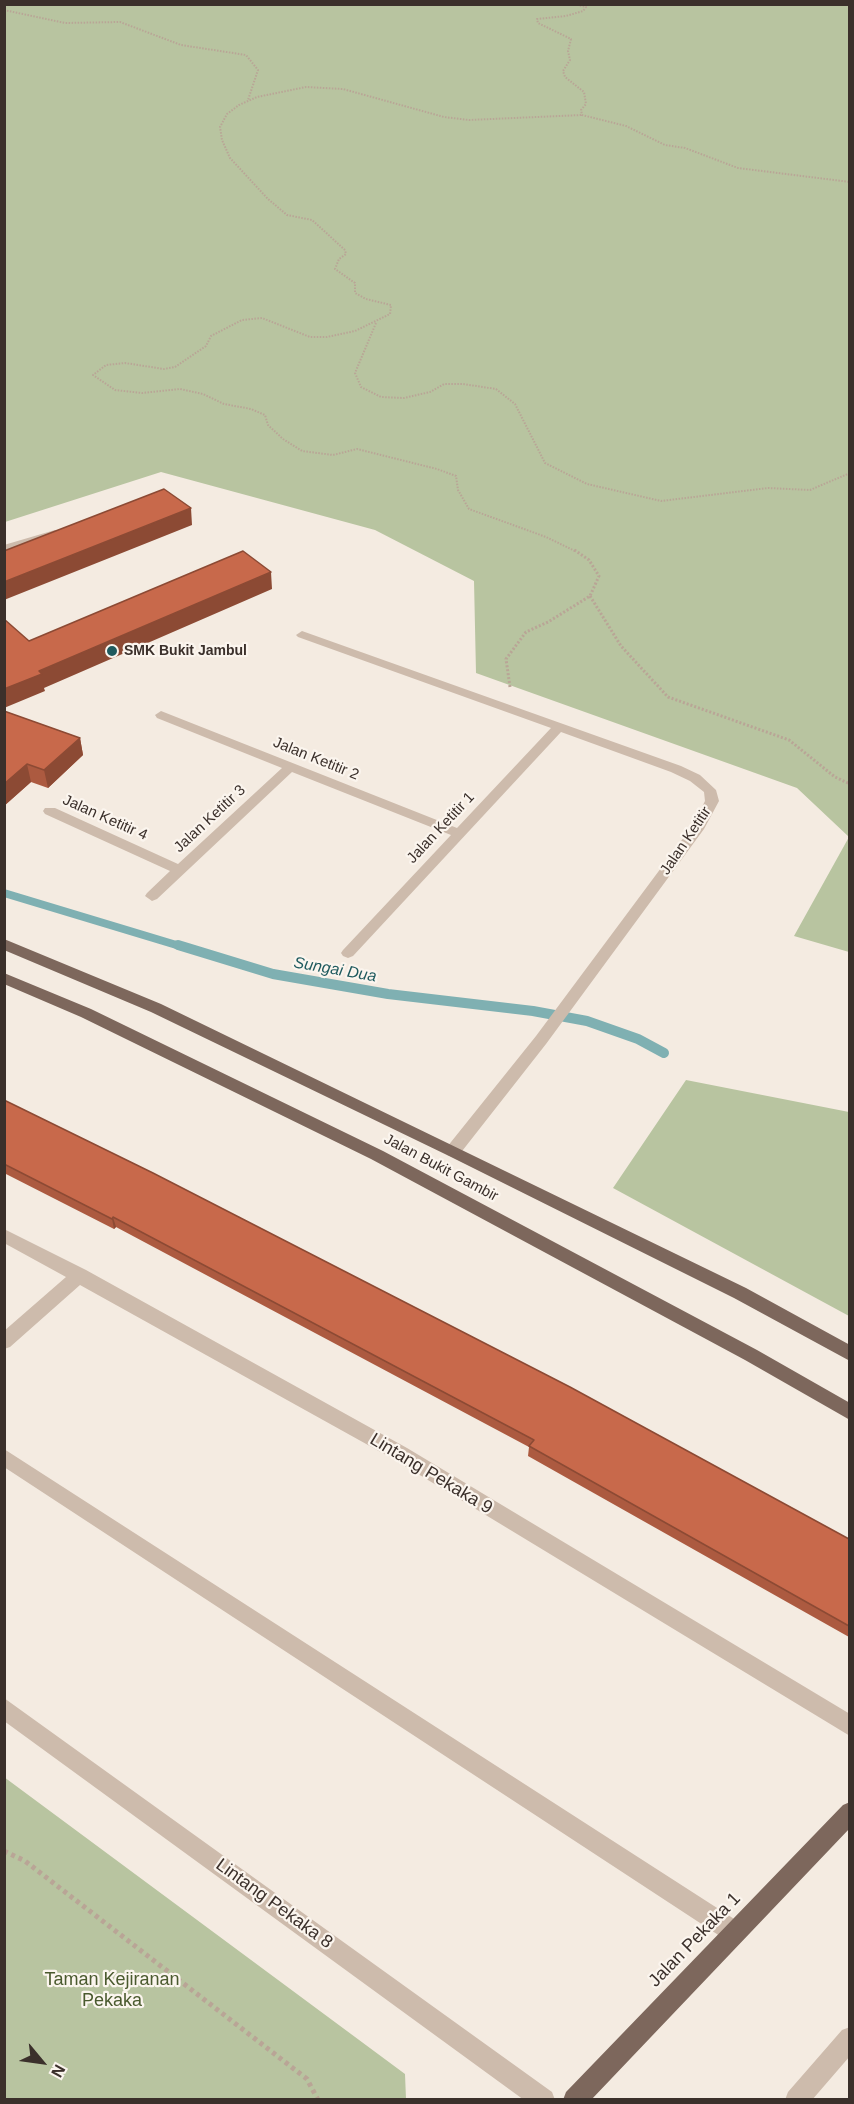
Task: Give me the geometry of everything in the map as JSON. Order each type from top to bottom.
[{"type":"main road","name":"Jalan Bukit Gambir","points":[[4,944],[156,1008],[453,1150],[740,1293],[849,1354]]},
{"type":"main road","name":"Jalan Bukit Gambir","points":[[4,978],[86,1013],[377,1155],[752,1354],[849,1412]]},
{"type":"main road","name":"Jalan Pekaka 1","points":[[574,2100],[849,1812]]},
{"type":"street","points":[[4,549],[70,528]]},
{"type":"street","name":"Jalan Ketitir","points":[[302,635],[695,777],[710,790],[712,801],[699,826],[541,1040],[453,1150]]},
{"type":"street","name":"Jalan Ketitir 2","points":[[161,715],[458,833]]},
{"type":"street","name":"Jalan Ketitir 1","points":[[348,953],[559,727]]},
{"type":"street","name":"Jalan Ketitir 3","points":[[152,896],[290,766]]},
{"type":"street","name":"Jalan Ketitir 4","points":[[50,811],[180,870]]},
{"type":"street","name":"Lintang Pekaka 9","points":[[4,1235],[401,1454],[849,1726]]},
{"type":"street","points":[[4,1342],[80,1275]]},
{"type":"street","points":[[4,1457],[734,1932]]},
{"type":"street","name":"Lintang Pekaka 8","points":[[4,1708],[544,2100]]},
{"type":"street","points":[[796,2100],[849,2038]]},
{"type":"path","points":[[574,4],[586,7],[583,11],[566,16],[537,19],[538,23],[571,39],[568,51],[570,60],[563,71],[565,77],[584,92],[586,104],[581,110],[582,115]]},
{"type":"path","points":[[4,10],[64,22],[120,22],[181,45],[246,56],[258,70],[247,101]]},
{"type":"path","points":[[498,705],[510,689],[506,659],[526,632],[548,622],[590,596],[599,576],[590,560],[546,537],[469,508],[458,490],[456,476],[449,473],[357,449],[333,455],[302,451],[282,439],[268,425],[265,415],[251,409],[224,404],[203,394],[180,388],[142,393],[115,390],[93,375],[106,365],[125,363],[164,369],[176,367],[206,346],[212,336],[242,320],[262,318],[310,337],[327,337],[355,332],[390,314],[391,305],[366,299],[355,293],[355,283],[334,269],[339,259],[346,254],[345,250],[312,220],[287,215],[268,199],[230,158],[222,140],[220,127],[227,114],[247,101],[279,91],[306,87],[343,89],[444,117],[470,120],[582,115],[626,126],[665,145],[685,148],[738,168],[849,182]]},
{"type":"path","points":[[376,323],[355,373],[361,387],[381,397],[404,398],[430,392],[444,384],[463,384],[496,389],[515,404],[545,463],[586,484],[661,501],[768,488],[810,490],[849,473]]},
{"type":"path","points":[[590,596],[621,646],[668,697],[789,740],[835,777],[849,784]]},
{"type":"path","points":[[4,1851],[25,1861],[308,2079],[318,2100]]},
{"type":"green space","points":[[4,5],[849,5],[849,837],[797,788],[476,673],[474,581],[375,530],[161,472],[5,522]]},
{"type":"green space","points":[[849,837],[849,952],[794,936]]},
{"type":"green space","points":[[686,1080],[849,1112],[849,1316],[613,1188]]},
{"type":"green space","name":"Taman Kejiranan Pekaka","points":[[4,1777],[405,2074],[406,2099],[5,2099]]},
{"type":"building","points":[[164,489],[191,508],[4,582],[4,551]]},
{"type":"building","points":[[243,551],[271,572],[39,671],[42,674],[4,689],[4,619],[29,641]]},
{"type":"building","points":[[4,711],[80,738],[44,770],[27,764],[4,784]]},
{"type":"building","points":[[4,1100],[153,1173],[570,1387],[849,1539],[849,1626],[529,1446],[534,1440],[113,1217],[112,1219],[4,1164]]},
{"type":"waterway","name":"Sungai Dua","points":[[4,893],[183,947]]},
{"type":"waterway","name":"Sungai Dua","points":[[178,945],[273,974],[388,994],[533,1011],[587,1021],[638,1039],[664,1053]]},
{"type":"place","name":"SMK Bukit Jambul","points":[[112,651]]}]
